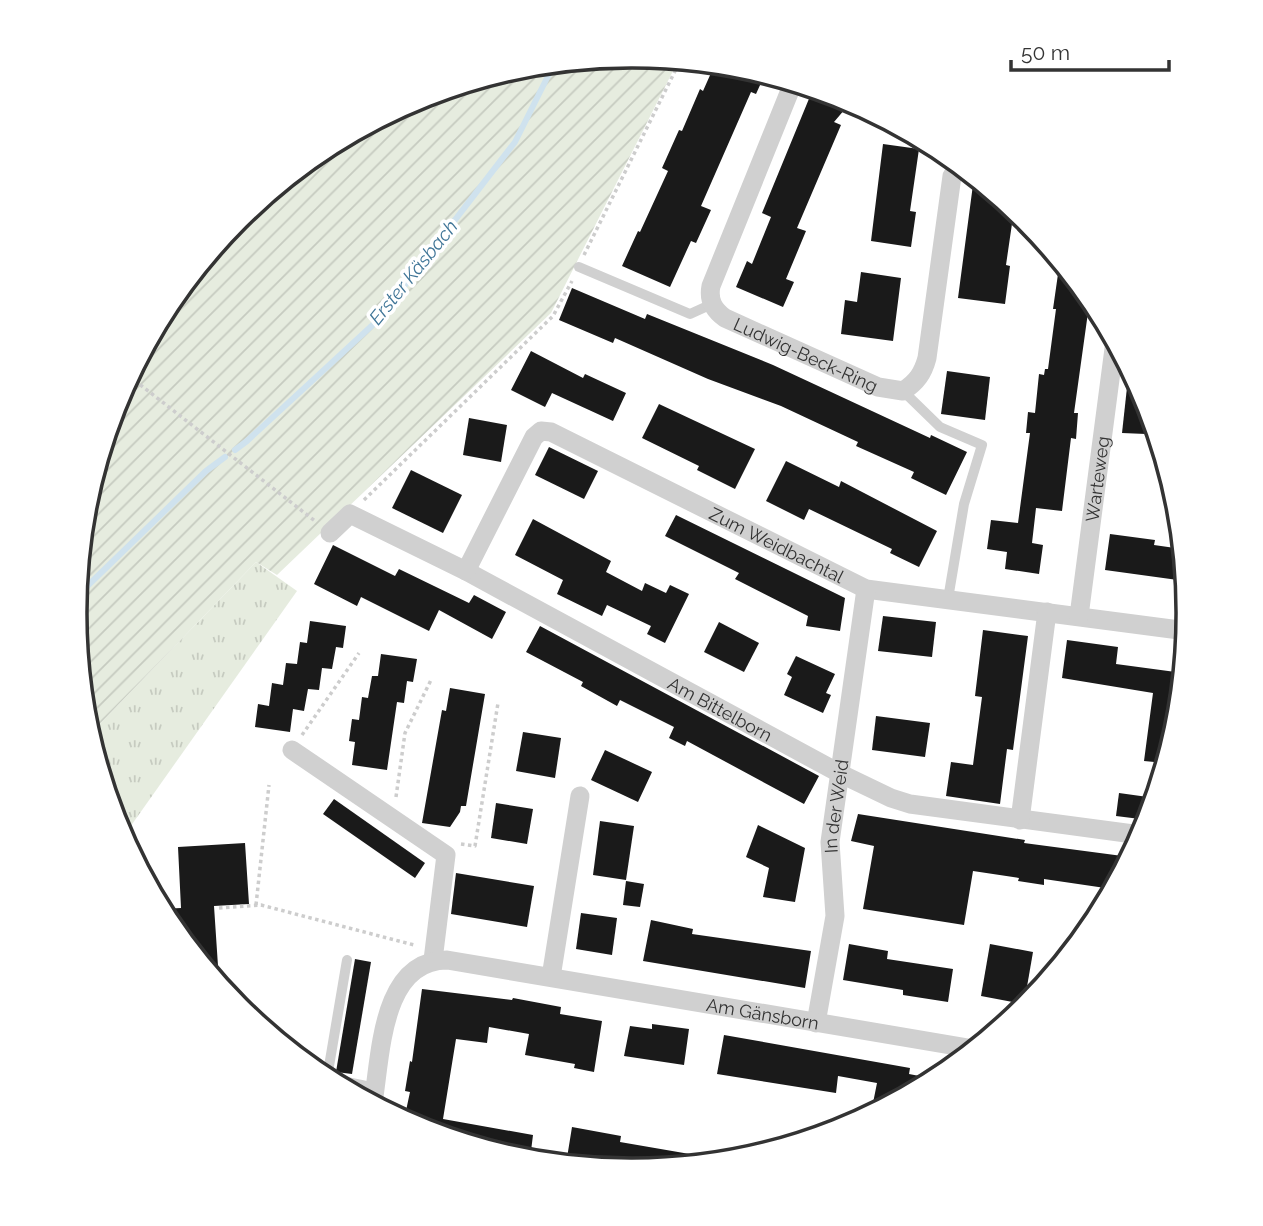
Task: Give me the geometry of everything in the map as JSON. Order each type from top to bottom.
[{"type":"street","points":[[712,304],[709,294],[711,286],[789,92]]},
{"type":"street","points":[[904,391],[915,382],[927,358],[953,174]]},
{"type":"street","name":"Ludwig-Beck-Ring","points":[[712,304],[725,318],[738,324],[878,387],[904,391]]},
{"type":"street","name":"Warteweg","points":[[1079,615],[1113,359]]},
{"type":"street","name":"Zum Weidbachtal","points":[[466,571],[534,437],[541,430],[551,432],[866,589],[1176,629]]},
{"type":"street","points":[[330,533],[350,514]]},
{"type":"street","name":"Am Bittelborn","points":[[350,514],[466,571],[839,773],[891,798],[910,804],[1129,834]]},
{"type":"street","name":"In der Weid","points":[[816,1023],[835,916],[830,842],[866,589]]},
{"type":"street","points":[[1020,820],[1047,612]]},
{"type":"street","points":[[292,750],[446,855],[433,960],[416,968],[403,979],[397,989],[389,1008],[375,1093]]},
{"type":"street","points":[[551,977],[580,796]]},
{"type":"street","name":"Am Gänsborn","points":[[433,960],[551,977],[961,1047]]},
{"type":"lane","points":[[579,267],[690,314],[712,304]]},
{"type":"lane","points":[[904,391],[940,427],[982,445],[964,504],[948,599]]},
{"type":"lane","points":[[329,1066],[347,960]]},
{"type":"path","points":[[350,514],[553,316],[676,70]]},
{"type":"path","points":[[138,382],[330,533]]},
{"type":"path","points":[[292,750],[359,653]]},
{"type":"path","points":[[393,821],[405,733],[431,680]]},
{"type":"path","points":[[446,855],[448,842],[475,846],[498,704]]},
{"type":"path","points":[[256,905],[269,785]]},
{"type":"path","points":[[219,908],[256,905],[414,945]]},
{"type":"green space","points":[[596,69],[674,70],[551,313],[277,575],[256,562],[98,725],[91,684],[87,613],[91,542],[105,472],[128,405],[143,372],[179,310],[222,254],[272,203],[329,160],[359,141],[423,110],[491,87],[560,73]]},
{"type":"green space","points":[[256,562],[297,591],[130,826],[105,754],[98,725]]},
{"type":"building","points":[[710,74],[760,84],[756,94],[751,92],[701,206],[711,210],[696,243],[691,241],[670,287],[622,266],[668,171],[662,168],[679,130],[682,131],[700,89],[703,91]]},
{"type":"building","points":[[809,98],[843,111],[834,122],[841,125],[797,228],[806,231],[786,279],[794,282],[783,307],[736,287],[747,261],[752,264],[771,217],[762,213]]},
{"type":"building","points":[[883,144],[916,149],[919,150],[910,211],[916,212],[911,247],[871,241]]},
{"type":"building","points":[[972,188],[1012,223],[1006,265],[1010,266],[1005,304],[958,298]]},
{"type":"building","points":[[861,272],[901,278],[893,341],[841,334],[845,300],[857,302]]},
{"type":"building","points":[[1058,274],[1088,316],[1074,413],[1078,413],[1076,439],[1071,438],[1062,511],[1036,508],[1032,543],[1043,545],[1039,574],[1005,569],[1007,552],[987,549],[991,520],[1018,523],[1030,433],[1026,433],[1028,412],[1035,413],[1039,374],[1044,375],[1045,369],[1048,369],[1056,309],[1053,309]]},
{"type":"building","points":[[572,288],[645,319],[647,314],[773,365],[930,438],[931,435],[967,452],[946,495],[911,478],[914,472],[856,446],[858,442],[781,406],[708,379],[615,338],[613,343],[559,320]]},
{"type":"building","points":[[531,351],[583,378],[585,374],[626,393],[613,421],[552,393],[545,407],[511,390]]},
{"type":"building","points":[[947,371],[990,377],[985,420],[941,414]]},
{"type":"building","points":[[1127,387],[1146,434],[1122,433]]},
{"type":"building","points":[[659,404],[755,449],[735,489],[697,470],[699,466],[642,438]]},
{"type":"building","points":[[469,418],[507,425],[501,462],[463,455]]},
{"type":"building","points":[[549,447],[598,471],[584,499],[535,475]]},
{"type":"building","points":[[786,461],[839,487],[841,481],[937,531],[919,567],[890,553],[892,549],[809,509],[804,520],[766,501]]},
{"type":"building","points":[[411,470],[462,495],[443,533],[392,508]]},
{"type":"building","points":[[676,515],[845,598],[840,631],[806,626],[808,616],[735,579],[739,573],[665,536]]},
{"type":"building","points":[[533,519],[611,561],[606,572],[642,591],[645,583],[666,593],[670,585],[689,594],[665,643],[647,634],[651,626],[607,605],[602,616],[557,594],[563,580],[515,555]]},
{"type":"building","points":[[1110,534],[1155,540],[1154,545],[1172,548],[1175,580],[1105,570]]},
{"type":"building","points":[[333,545],[395,576],[399,569],[469,603],[474,595],[506,612],[492,639],[439,610],[429,631],[361,597],[357,606],[314,584]]},
{"type":"building","points":[[883,616],[936,622],[932,657],[878,651]]},
{"type":"building","points":[[310,621],[346,626],[343,648],[336,647],[332,669],[322,668],[319,690],[308,689],[304,711],[293,709],[290,732],[255,727],[258,704],[269,706],[272,683],[283,685],[286,663],[297,664],[300,642],[307,643]]},
{"type":"building","points":[[719,622],[759,643],[744,672],[704,652]]},
{"type":"building","points":[[540,626],[819,776],[804,804],[687,741],[685,746],[669,738],[674,727],[620,700],[617,706],[581,686],[583,682],[526,652]]},
{"type":"building","points":[[983,630],[1028,636],[1013,750],[1007,749],[1000,804],[946,796],[951,762],[973,765],[982,697],[975,696]]},
{"type":"building","points":[[1067,640],[1118,647],[1116,664],[1173,672],[1166,719],[1155,762],[1144,761],[1153,693],[1062,678]]},
{"type":"building","points":[[381,654],[417,659],[413,682],[407,681],[404,703],[397,702],[387,770],[352,765],[355,742],[349,741],[352,719],[359,720],[362,697],[368,698],[372,676],[378,676]]},
{"type":"building","points":[[796,656],[835,674],[826,693],[831,695],[823,713],[784,695],[792,677],[787,674]]},
{"type":"building","points":[[450,688],[485,694],[466,806],[461,806],[450,827],[422,823],[442,710],[446,711]]},
{"type":"building","points":[[876,716],[930,723],[925,757],[872,750]]},
{"type":"building","points":[[523,732],[561,738],[555,778],[516,771]]},
{"type":"building","points":[[605,750],[652,772],[638,802],[591,780]]},
{"type":"building","points":[[1119,793],[1144,796],[1136,818],[1116,816]]},
{"type":"building","points":[[334,799],[425,863],[415,878],[323,814]]},
{"type":"building","points":[[496,803],[533,809],[527,844],[491,838]]},
{"type":"building","points":[[858,814],[1025,840],[1024,843],[1119,856],[1101,887],[1044,879],[1044,885],[973,871],[964,925],[863,909],[874,846],[851,841]]},
{"type":"building","points":[[600,821],[634,826],[626,880],[593,875]]},
{"type":"building","points":[[758,825],[805,848],[795,902],[763,897],[769,868],[746,857]]},
{"type":"building","points":[[245,843],[249,904],[214,906],[218,966],[199,945],[174,908],[181,908],[178,847]]},
{"type":"building","points":[[456,873],[534,886],[527,927],[451,914]]},
{"type":"building","points":[[626,881],[644,884],[640,907],[623,905]]},
{"type":"building","points":[[581,913],[617,918],[612,955],[576,949]]},
{"type":"building","points":[[651,920],[693,929],[692,934],[811,951],[805,988],[643,961]]},
{"type":"building","points":[[849,944],[888,951],[887,959],[953,969],[948,1002],[903,995],[903,990],[843,980]]},
{"type":"building","points":[[990,944],[1033,952],[1027,987],[1013,1002],[981,996]]},
{"type":"building","points":[[355,959],[371,962],[352,1074],[336,1071]]},
{"type":"building","points":[[422,989],[513,998],[561,1007],[560,1014],[602,1021],[594,1072],[574,1068],[575,1064],[525,1055],[529,1034],[489,1027],[487,1043],[456,1039],[443,1119],[533,1135],[531,1148],[456,1129],[406,1109],[410,1092],[405,1091],[410,1061],[412,1062]]},
{"type":"building","points":[[652,1024],[689,1029],[684,1065],[624,1056],[630,1026],[652,1029]]},
{"type":"building","points":[[724,1035],[910,1068],[909,1074],[918,1076],[873,1101],[877,1083],[838,1076],[836,1093],[717,1074]]},
{"type":"building","points":[[572,1127],[621,1136],[620,1142],[691,1154],[632,1158],[568,1154]]},
{"type":"waterway","name":"Erster Käsbach","points":[[235,450],[378,320],[515,142],[549,75]]},
{"type":"waterway","name":"Erster Käsbach","points":[[88,586],[206,471],[225,457]]}]
